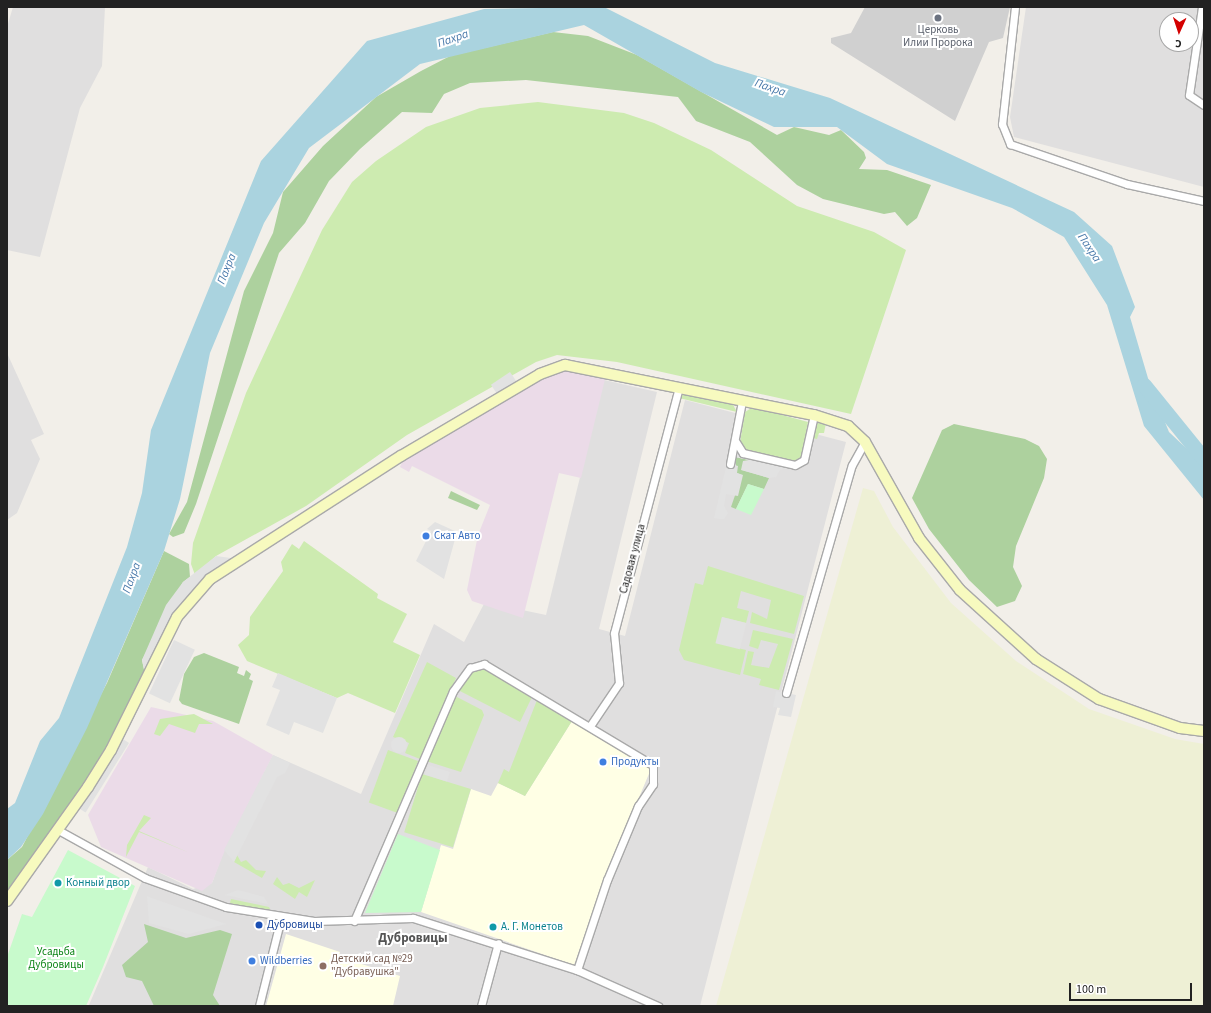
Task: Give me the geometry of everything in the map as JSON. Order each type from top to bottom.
[{"type":"main road","points":[[7,901],[60,831],[111,750],[177,616],[198,590],[224,568],[401,456],[554,367],[583,366],[814,416],[848,426],[865,442],[919,538],[960,590],[1036,659],[1099,699],[1180,728],[1204,731]]},
{"type":"street","points":[[1014,7],[1002,124],[1010,144],[1127,184],[1204,201]]},
{"type":"street","points":[[1202,7],[1189,95],[1204,105]]},
{"type":"street","name":"Садовая улица","points":[[590,726],[619,683],[614,633],[679,387]]},
{"type":"street","points":[[730,464],[736,442],[742,401]]},
{"type":"street","points":[[736,442],[743,453],[795,465],[804,460],[814,416]]},
{"type":"street","points":[[786,693],[852,465],[865,442]]},
{"type":"street","points":[[354,920],[452,691],[470,668],[484,664],[496,668],[645,758],[653,765],[656,774],[638,806],[608,880],[577,970]]},
{"type":"street","points":[[60,831],[127,870],[171,890],[226,907],[281,918],[354,920],[412,918],[498,943],[577,970],[658,1006]]},
{"type":"street","points":[[259,1006],[281,918]]},
{"type":"street","points":[[481,1006],[498,943]]},
{"type":"shaded area","points":[[13,7],[105,7],[102,66],[80,108],[40,257],[7,250],[7,27]]},
{"type":"shaded area","points":[[865,7],[1010,7],[1003,38],[989,42],[955,121],[831,43],[831,38],[851,33]]},
{"type":"shaded area","points":[[1026,7],[1204,7],[1204,187],[1014,137],[1010,117]]},
{"type":"shaded area","points":[[7,353],[44,434],[31,440],[40,459],[17,513],[7,520]]},
{"type":"shaded area","points":[[554,367],[607,371],[581,478],[559,473],[523,618],[472,601],[467,590],[478,535],[490,505],[412,466],[409,472],[400,467],[403,460]]},
{"type":"shaded area","points":[[510,372],[516,381],[497,394],[491,385]]},
{"type":"shaded area","points":[[604,380],[657,392],[599,629],[625,636],[685,400],[846,442],[700,1006],[89,1005],[148,867],[193,889],[212,883],[224,850],[273,755],[361,794],[434,624],[464,642],[485,602],[546,615]]},
{"type":"shaded area","points":[[739,449],[800,463],[802,466],[780,470],[776,477],[769,478],[741,470],[743,461],[749,460],[735,457]]},
{"type":"shaded area","points":[[727,463],[738,466],[737,473],[743,475],[738,496],[726,494],[724,506],[728,513],[724,519],[714,518]]},
{"type":"shaded area","points":[[863,488],[874,491],[893,527],[951,603],[1016,661],[1089,709],[1175,739],[1204,744],[1204,1006],[716,1006]]},
{"type":"shaded area","points":[[435,522],[457,532],[444,579],[416,561],[431,531],[427,529]]},
{"type":"shaded area","points":[[216,556],[238,559],[198,590],[146,679],[142,660],[166,605],[183,582]]},
{"type":"shaded area","points":[[722,617],[746,623],[740,649],[715,643]]},
{"type":"shaded area","points":[[174,640],[195,650],[170,703],[149,693]]},
{"type":"shaded area","points":[[278,673],[337,698],[323,733],[294,722],[289,735],[266,725],[280,690],[272,687]]},
{"type":"shaded area","points":[[776,691],[796,695],[791,717],[778,715],[780,708],[773,707]]},
{"type":"shaded area","points":[[151,707],[213,721],[273,755],[225,850],[212,883],[202,891],[101,847],[88,815]]},
{"type":"shaded area","points":[[572,721],[651,769],[605,878],[574,965],[421,912],[441,845],[453,849],[471,789],[491,796],[498,783],[525,796]]},
{"type":"shaded area","points":[[118,736],[129,743],[86,812],[75,806]]},
{"type":"shaded area","points":[[399,737],[406,742],[407,745],[402,752],[399,753],[392,748],[391,745],[396,738]]},
{"type":"shaded area","points":[[273,755],[290,763],[285,773],[277,777],[234,862],[224,850]]},
{"type":"shaded area","points":[[428,765],[450,772],[447,782],[425,775]]},
{"type":"shaded area","points":[[238,890],[264,897],[268,904],[225,895]]},
{"type":"shaded area","points":[[147,896],[226,924],[189,934],[149,923]]},
{"type":"shaded area","name":"Детский сад №29 \"Дубравушка\"","points":[[286,934],[340,952],[339,957],[400,976],[393,1006],[266,1006]]},
{"type":"green space","points":[[553,32],[588,36],[637,55],[777,135],[794,127],[829,135],[841,130],[864,152],[866,158],[859,169],[887,170],[931,185],[917,218],[907,226],[895,212],[884,214],[823,199],[797,185],[750,142],[696,121],[678,97],[526,80],[470,83],[444,94],[432,113],[402,112],[360,149],[329,181],[305,223],[279,253],[196,504],[184,533],[173,537],[169,534],[187,502],[244,291],[273,233],[283,192],[323,146],[376,97],[450,56]]},
{"type":"green space","points":[[538,102],[624,113],[654,123],[711,150],[797,206],[874,232],[906,250],[851,414],[617,362],[557,355],[536,362],[407,435],[306,506],[216,556],[195,575],[191,564],[193,543],[246,393],[322,230],[352,182],[376,161],[426,127],[480,108]]},
{"type":"green space","points":[[684,393],[732,403],[737,412],[679,398]]},
{"type":"green space","points":[[753,407],[808,422],[800,463],[739,449],[745,412]]},
{"type":"green space","points":[[818,422],[826,423],[824,433],[819,433],[817,439],[812,438]]},
{"type":"green space","points":[[954,424],[1025,439],[1039,446],[1047,459],[1044,478],[1016,546],[1013,567],[1022,586],[1015,601],[997,607],[969,580],[929,529],[912,498],[942,430]]},
{"type":"green space","points":[[735,457],[749,460],[742,470],[769,478],[764,489],[748,484],[736,509],[731,507],[742,475],[737,473]]},
{"type":"green space","points":[[748,484],[764,489],[751,515],[736,509]]},
{"type":"green space","points":[[451,491],[480,505],[477,510],[448,498]]},
{"type":"green space","points":[[304,541],[378,594],[377,598],[407,614],[393,642],[420,655],[395,713],[348,693],[337,698],[247,661],[238,645],[249,635],[250,617],[283,571],[281,562],[292,544],[299,549]]},
{"type":"green space","points":[[164,551],[189,564],[190,577],[183,582],[142,660],[146,679],[111,750],[7,901],[7,860],[22,847],[107,683]]},
{"type":"green space","points":[[708,566],[804,596],[794,634],[750,623],[752,612],[767,619],[771,600],[741,591],[737,608],[749,611],[746,623],[722,617],[717,643],[746,650],[740,675],[684,660],[679,650],[695,583],[703,585]]},
{"type":"green space","points":[[753,630],[793,639],[779,690],[759,685],[761,679],[743,674],[748,651],[754,652],[751,665],[769,668],[778,644],[761,640],[758,649],[749,646]]},
{"type":"green space","points":[[204,653],[239,667],[237,673],[244,676],[246,670],[251,674],[249,679],[253,681],[239,724],[182,704],[179,700],[184,674],[194,657]]},
{"type":"green space","points":[[427,662],[456,678],[420,759],[405,753],[409,743],[393,737]]},
{"type":"green space","points":[[483,667],[532,697],[520,722],[458,690],[472,670]]},
{"type":"green space","points":[[457,697],[482,710],[484,715],[461,772],[426,761],[452,699]]},
{"type":"green space","points":[[537,700],[572,721],[525,796],[498,783],[504,769],[509,772]]},
{"type":"green space","points":[[194,714],[213,724],[199,724],[195,733],[169,724],[160,736],[154,734],[160,719]]},
{"type":"green space","points":[[388,750],[418,761],[399,814],[369,803]]},
{"type":"green space","points":[[422,774],[471,789],[453,847],[404,832]]},
{"type":"green space","points":[[144,815],[151,818],[139,831],[190,853],[139,832],[126,857],[127,845]]},
{"type":"green space","points":[[398,834],[440,850],[421,912],[365,913]]},
{"type":"green space","name":"Усадьба Дубровицы","points":[[68,850],[135,886],[86,1006],[7,1006],[7,957],[22,914],[32,917]]},
{"type":"green space","points":[[237,855],[241,862],[246,860],[256,870],[266,871],[262,878],[234,862]]},
{"type":"green space","points":[[277,877],[283,885],[289,883],[299,888],[315,880],[307,897],[299,892],[295,899],[273,884]]},
{"type":"green space","points":[[231,899],[269,907],[270,909],[266,912],[230,903]]},
{"type":"green space","points":[[144,924],[186,938],[220,930],[232,934],[213,995],[220,1006],[154,1006],[142,981],[126,977],[122,965],[148,942]]},
{"type":"water","points":[[604,7],[715,63],[830,98],[1074,212],[1112,246],[1135,307],[1130,317],[1150,385],[1169,432],[1204,465],[1204,500],[1144,426],[1107,305],[1064,237],[1012,208],[887,164],[837,127],[774,127],[701,92],[584,25],[420,64],[309,148],[264,223],[210,353],[180,499],[164,551],[87,728],[43,814],[21,847],[7,860],[7,809],[15,803],[40,741],[59,718],[127,547],[142,493],[151,430],[261,161],[367,41],[484,9]]},
{"type":"waterway","name":"Пахра","points":[[1144,385],[1204,459]]},
{"type":"place","name":"Церковь Илии Пророка","points":[[938,18]]},
{"type":"place","name":"Скат Авто","points":[[426,536]]},
{"type":"place","name":"Продукты","points":[[603,762]]},
{"type":"place","name":"Конный двор","points":[[58,883]]},
{"type":"place","name":"Дубровицы","points":[[259,925]]},
{"type":"place","name":"А. Г. Монетов","points":[[493,927]]},
{"type":"place","name":"Wildberries","points":[[252,961]]},
{"type":"place","name":"Детский сад №29 \"Дубравушка\"","points":[[323,966]]},
{"type":"district","name":"Дубровицы","points":[[413,938]]}]
